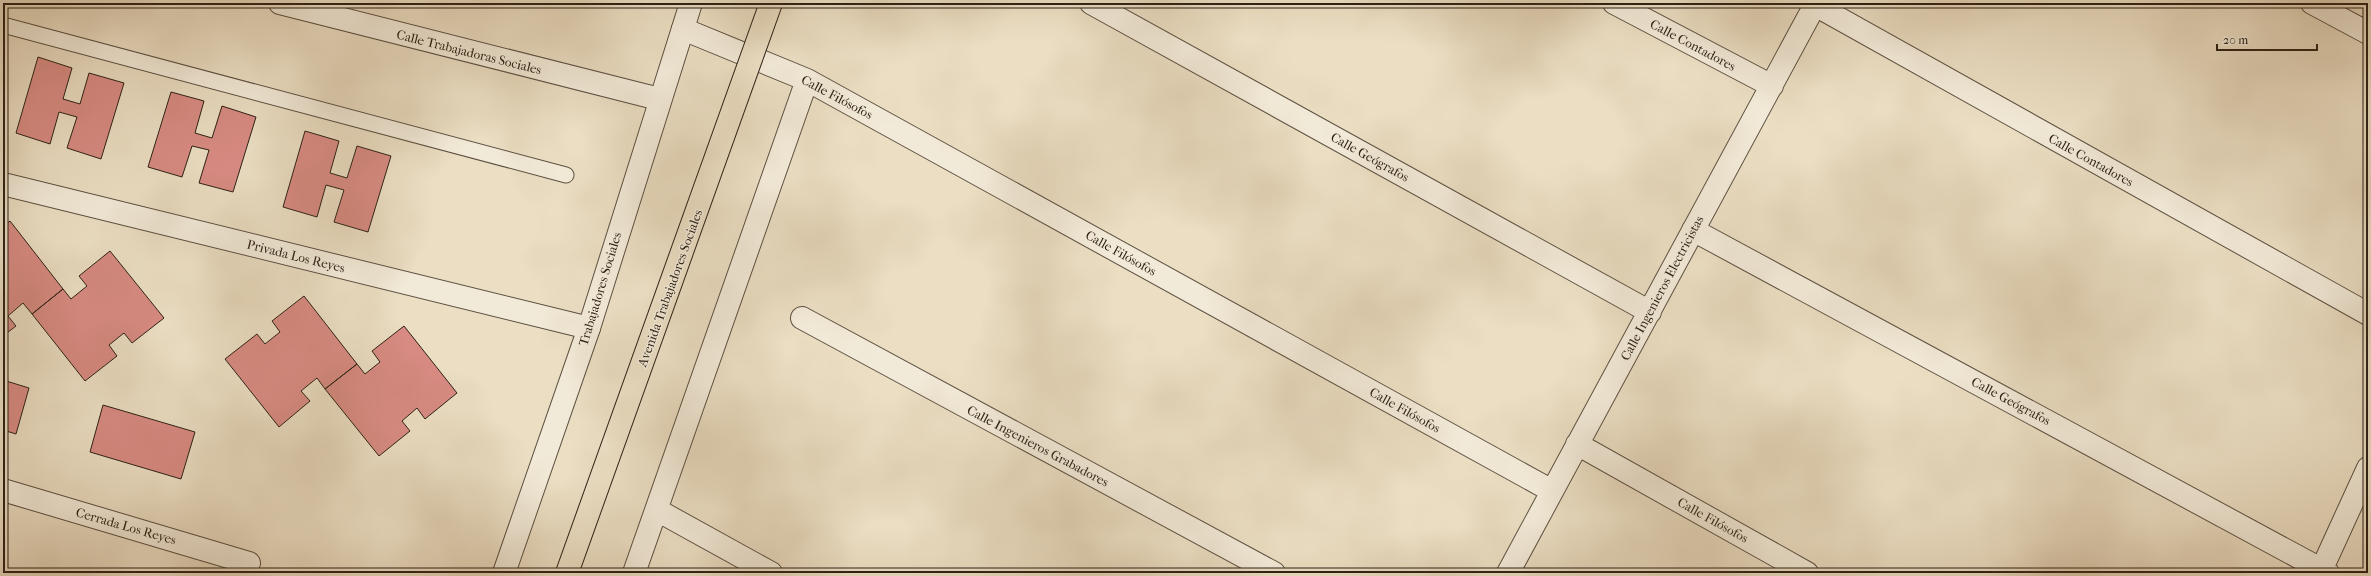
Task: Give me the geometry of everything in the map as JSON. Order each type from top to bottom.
[{"type":"main road","name":"Avenida Trabajadores Sociales","points":[[567,573],[771,3]]},
{"type":"street","name":"Calle Trabajadoras Sociales","points":[[280,3],[328,10],[659,99]]},
{"type":"street","name":"Trabajadores Sociales","points":[[504,573],[589,328],[659,99],[691,3]]},
{"type":"street","name":"Calle Geógrafos","points":[[1091,3],[1650,312]]},
{"type":"street","name":"Calle Contadores","points":[[1614,3],[1772,86]]},
{"type":"street","points":[[2312,3],[2368,33]]},
{"type":"street","name":"Calle Ingenieros Electricistas","points":[[1508,573],[1576,444],[1650,312],[1815,4]]},
{"type":"street","name":"Calle Contadores","points":[[1815,4],[2368,314]]},
{"type":"street","name":"Calle Filósofos","points":[[683,29],[808,80],[1552,491]]},
{"type":"street","points":[[634,573],[808,80]]},
{"type":"street","name":"Privada Los Reyes","points":[[3,184],[589,328]]},
{"type":"street","name":"Calle Geógrafos","points":[[1693,230],[2323,572]]},
{"type":"street","name":"Calle Ingenieros Grabadores","points":[[802,318],[1274,573]]},
{"type":"street","name":"Calle Filósofos","points":[[1576,444],[1807,573]]},
{"type":"street","points":[[2323,572],[2368,468]]},
{"type":"street","name":"Cerrada Los Reyes","points":[[3,490],[249,563]]},
{"type":"street","points":[[657,510],[771,573]]},
{"type":"lane","points":[[3,25],[566,175]]},
{"type":"building","points":[[38,57],[72,68],[63,99],[80,104],[89,73],[124,83],[101,159],[67,148],[77,117],[59,112],[50,144],[16,133]]},
{"type":"building","points":[[171,92],[204,101],[195,133],[212,138],[222,106],[256,117],[233,192],[199,183],[209,150],[192,146],[182,177],[148,167]]},
{"type":"building","points":[[305,131],[339,141],[330,173],[347,178],[357,146],[391,156],[368,232],[334,222],[344,190],[326,185],[317,217],[283,207]]},
{"type":"building","points":[[10,221],[63,289],[32,314],[23,303],[8,316],[16,326],[3,336],[3,226]]},
{"type":"building","points":[[110,251],[164,318],[132,343],[124,333],[109,345],[117,356],[85,381],[32,314],[63,289],[71,299],[87,286],[79,276]]},
{"type":"building","points":[[304,296],[357,364],[325,389],[317,378],[301,391],[310,401],[279,427],[225,359],[257,334],[265,344],[280,332],[272,321]]},
{"type":"building","points":[[404,326],[457,393],[425,419],[417,408],[402,421],[410,431],[379,456],[325,389],[357,364],[365,374],[380,362],[372,351]]},
{"type":"building","points":[[3,380],[29,388],[16,434],[3,430]]},
{"type":"building","points":[[103,405],[195,432],[181,479],[90,452]]}]
